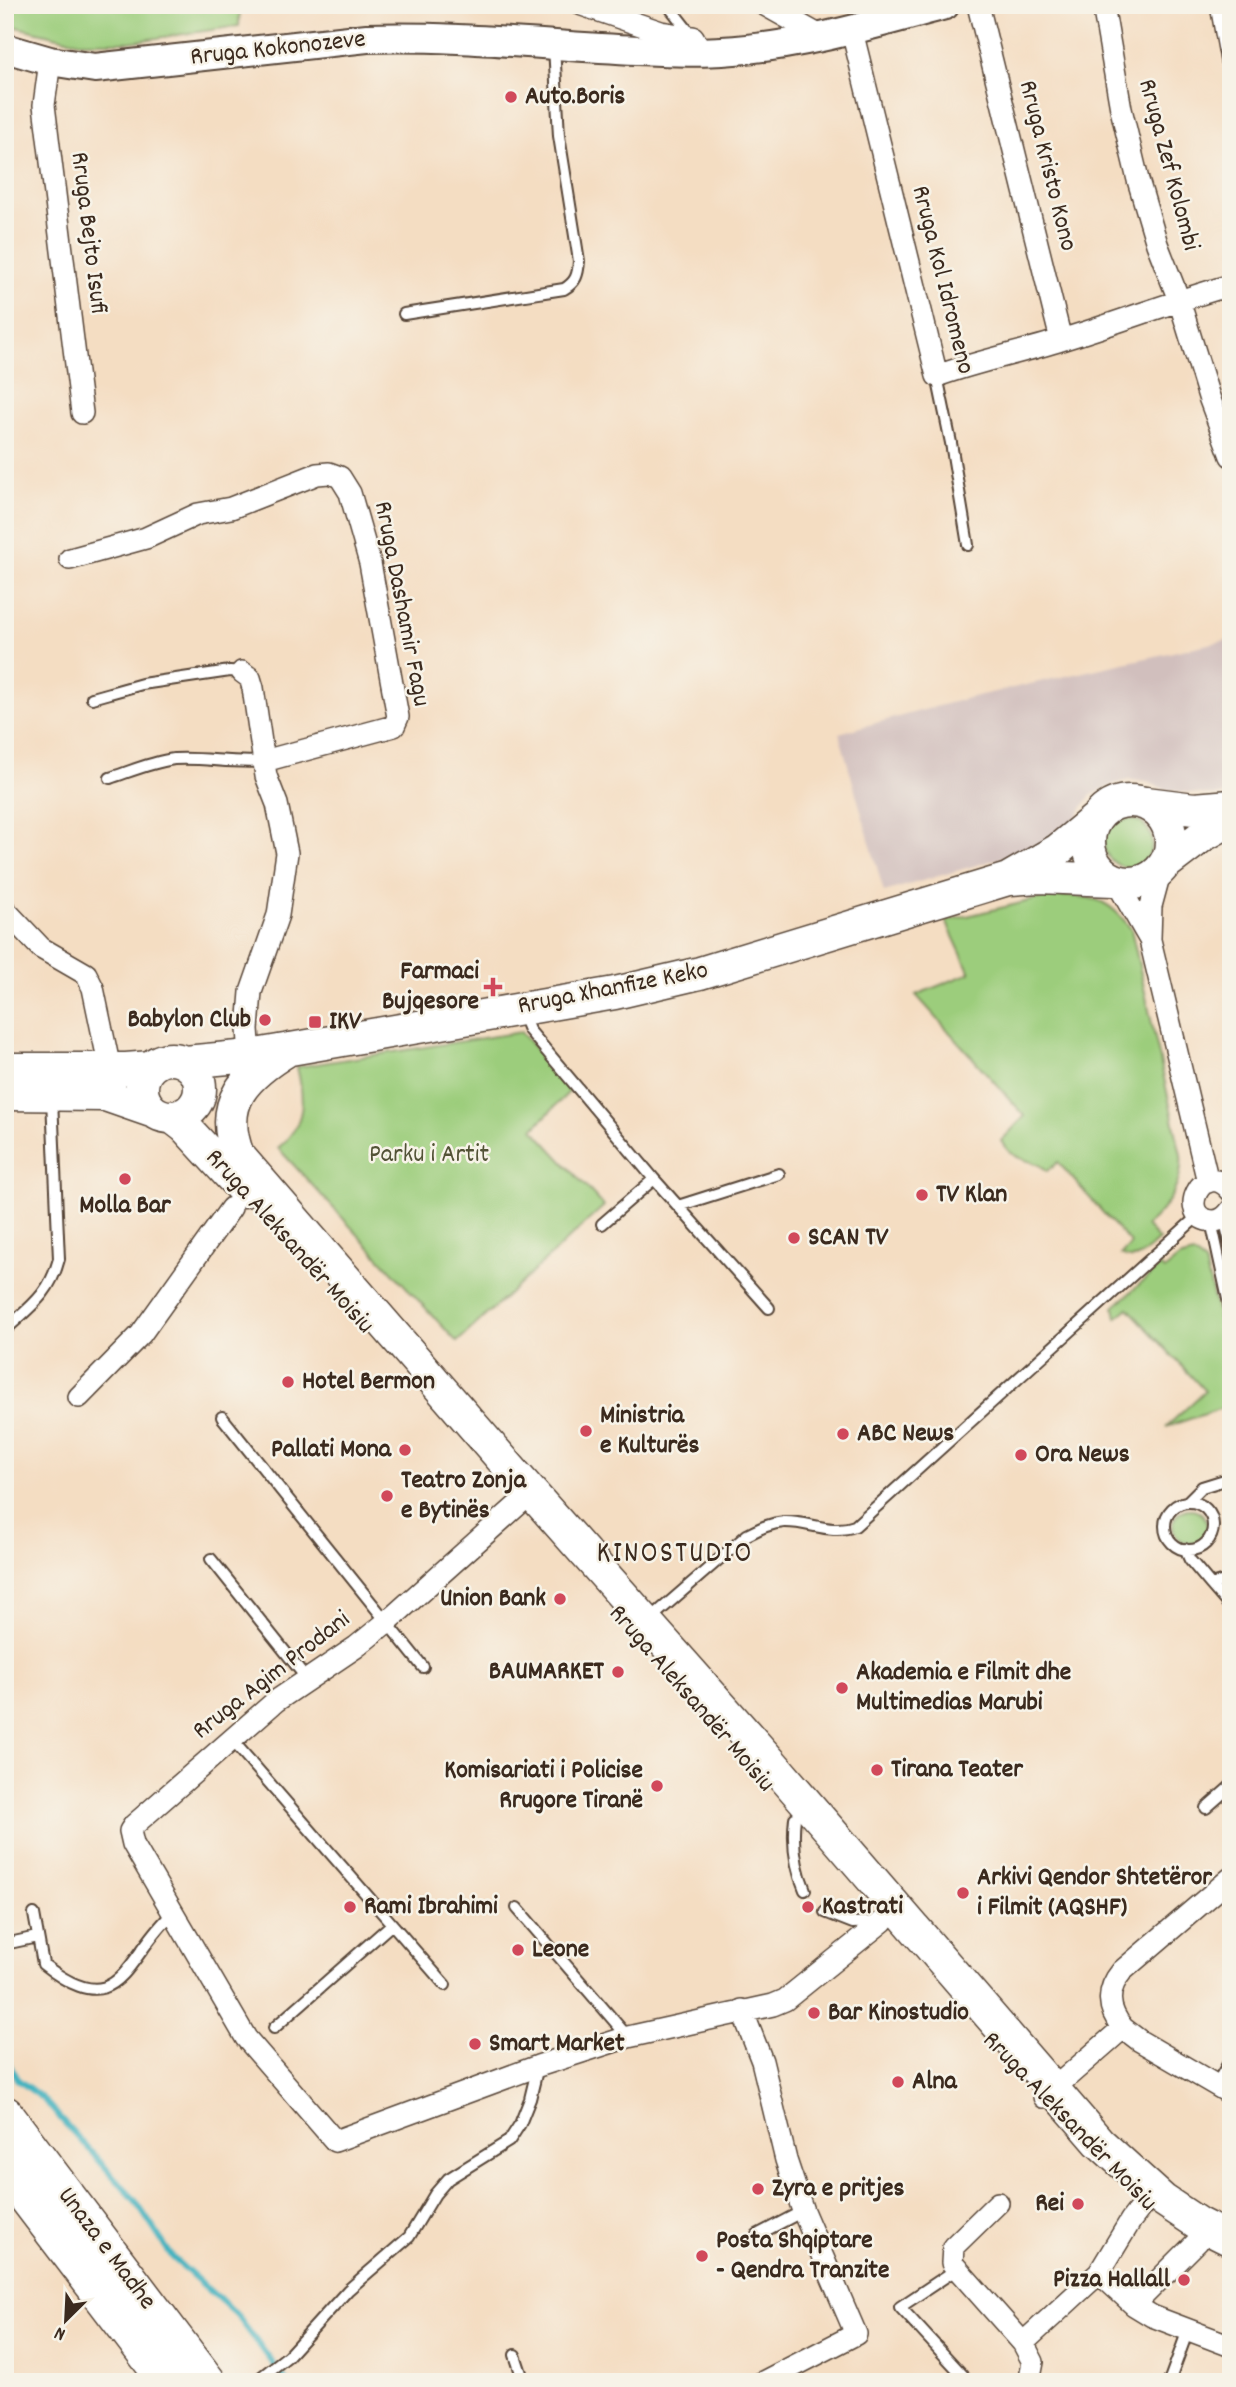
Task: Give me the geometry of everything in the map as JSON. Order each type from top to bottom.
[{"type":"highway","name":"Unaza e Madhe","points":[[5,2115],[207,2382]]},
{"type":"highway","name":"Unaza e Madhe","points":[[5,2168],[168,2382]]},
{"type":"main road","points":[[1231,806],[1194,809],[1122,801],[1101,811],[1094,820],[1088,843],[1090,855],[1095,865],[1114,881],[1140,882],[1152,877],[1202,836],[1231,820]]},
{"type":"main road","points":[[1146,803],[1156,810],[1170,830],[1170,854],[1163,867]]},
{"type":"main road","name":"Rruga Xhanfize Keko","points":[[185,1062],[250,1056],[650,986],[848,930],[1008,879],[1058,850],[1094,820]]},
{"type":"main road","name":"Rruga Xhanfize Keko","points":[[1008,879],[1038,877],[1114,881]]},
{"type":"main road","points":[[238,1155],[230,1123],[235,1101],[251,1076],[289,1049]]},
{"type":"main road","points":[[181,1106],[199,1080],[194,1070],[185,1062],[173,1059],[161,1060],[151,1067],[144,1076],[142,1088],[148,1105],[181,1106],[250,1056]]},
{"type":"main road","points":[[5,1069],[151,1067]]},
{"type":"main road","points":[[31,1094],[106,1095],[181,1106]]},
{"type":"main road","name":"Rruga Aleksandër Moisiu","points":[[181,1106],[212,1128],[238,1155],[625,1599],[640,1628],[883,1921],[1047,2094],[1144,2203],[1167,2222],[1231,2258]]},
{"type":"main road","name":"Rruga Aleksandër Moisiu","points":[[181,1106],[185,1127],[520,1503],[794,1788],[1047,2094],[1163,2200],[1199,2224],[1231,2240]]},
{"type":"street","points":[[582,5],[697,44]]},
{"type":"street","points":[[765,5],[822,37]]},
{"type":"street","name":"Rruga Kokonozeve","points":[[5,48],[50,61],[95,68],[367,38],[399,37],[554,46],[775,46],[852,31],[945,5]]},
{"type":"street","name":"Rruga Kristo Kono","points":[[978,5],[1061,340]]},
{"type":"street","name":"Rruga Zef Kolombi","points":[[1102,5],[1121,109],[1138,180],[1157,244],[1179,300],[1209,397],[1231,456]]},
{"type":"street","points":[[1221,5],[1231,60]]},
{"type":"street","name":"Rruga Kol Idromeno","points":[[852,31],[937,376]]},
{"type":"street","name":"Rruga Bejto Isufi","points":[[50,61],[44,105],[82,413]]},
{"type":"street","points":[[937,376],[971,363],[1061,340],[1231,285]]},
{"type":"street","name":"Rruga Dashamir Fagu","points":[[70,559],[146,538],[198,514],[231,508],[317,474],[329,473],[340,477],[350,493],[370,563],[398,717],[394,726],[264,761]]},
{"type":"street","points":[[242,672],[250,678],[253,688],[265,776],[277,804],[287,853],[278,915],[251,992],[248,1029],[250,1056]]},
{"type":"street","points":[[1163,867],[1151,906],[1150,940],[1208,1182]]},
{"type":"street","points":[[1114,881],[1150,940]]},
{"type":"street","points":[[5,910],[41,948],[86,974],[93,988],[110,1069]]},
{"type":"street","points":[[1216,1216],[1194,1205],[1195,1193],[1208,1182],[1221,1182],[1231,1191]]},
{"type":"street","points":[[79,1397],[141,1334],[230,1208]]},
{"type":"street","name":"Rruga Agim Prodani","points":[[520,1503],[356,1647],[276,1701],[134,1825],[131,1831],[133,1844],[246,2038],[335,2141],[538,2066]]},
{"type":"street","points":[[1223,2090],[1123,2028],[1111,2010],[1110,1990],[1114,1979],[1122,1970],[1228,1884]]},
{"type":"street","points":[[538,2066],[628,2037],[774,2005],[785,2000],[883,1921]]},
{"type":"street","points":[[742,2010],[762,2061],[786,2160],[803,2211],[856,2334],[764,2382]]},
{"type":"street","points":[[1047,2094],[1123,2028]]},
{"type":"street","points":[[999,2203],[953,2247],[952,2263],[1023,2343],[1033,2362],[1029,2382]]},
{"type":"street","points":[[1023,2343],[1100,2273],[1144,2203]]},
{"type":"street","points":[[1134,2305],[1198,2241]]},
{"type":"street","points":[[1100,2273],[1134,2305],[1152,2316],[1231,2346]]},
{"type":"lane","points":[[668,5],[697,44]]},
{"type":"lane","points":[[404,314],[564,289],[572,284],[578,275],[579,261],[559,136],[554,46]]},
{"type":"lane","name":"Rruga Kol Idromeno","points":[[937,376],[968,545]]},
{"type":"lane","points":[[92,698],[142,684],[230,671],[242,672]]},
{"type":"lane","points":[[110,778],[155,762],[176,759],[264,761]]},
{"type":"lane","points":[[520,1008],[529,1030],[654,1179],[769,1308]]},
{"type":"lane","points":[[5,1331],[45,1293],[54,1279],[60,1259],[31,1094]]},
{"type":"lane","points":[[678,1206],[779,1174]]},
{"type":"lane","points":[[601,1224],[654,1179]]},
{"type":"lane","points":[[1216,1216],[1231,1246]]},
{"type":"lane","points":[[1216,1216],[1231,1313]]},
{"type":"lane","points":[[640,1628],[747,1535],[766,1526],[785,1522],[829,1530],[843,1530],[855,1526],[1216,1216]]},
{"type":"lane","points":[[222,1418],[423,1667]]},
{"type":"lane","points":[[1187,1502],[1202,1487],[1231,1478]]},
{"type":"lane","points":[[1196,1503],[1210,1514],[1213,1531],[1203,1546],[1185,1549],[1176,1546],[1169,1539],[1166,1520],[1170,1511],[1178,1504],[1196,1503]]},
{"type":"lane","points":[[1185,1549],[1190,1560],[1231,1608]]},
{"type":"lane","points":[[211,1559],[307,1679]]},
{"type":"lane","points":[[1211,1585],[1231,1579]]},
{"type":"lane","points":[[232,1740],[444,1985]]},
{"type":"lane","points":[[1206,1808],[1231,1786]]},
{"type":"lane","points":[[795,1818],[795,1858],[805,1890]]},
{"type":"lane","points":[[517,1909],[628,2037]]},
{"type":"lane","points":[[825,1912],[853,1923],[883,1921]]},
{"type":"lane","points":[[34,1914],[43,1964],[74,1983],[95,1990],[109,1987],[123,1975],[148,1939],[173,1913]]},
{"type":"lane","points":[[275,2028],[392,1924]]},
{"type":"lane","points":[[5,1944],[37,1937]]},
{"type":"lane","points":[[1223,2090],[1231,2059]]},
{"type":"lane","points":[[255,2382],[288,2356],[348,2290],[409,2237],[435,2194],[449,2179],[509,2141],[520,2124],[530,2099],[538,2066]]},
{"type":"lane","points":[[757,2235],[803,2211]]},
{"type":"lane","points":[[957,2269],[900,2306],[969,2382]]},
{"type":"lane","points":[[1169,2382],[1188,2330]]},
{"type":"lane","points":[[516,2355],[524,2382]]},
{"type":"shaded area","points":[[1231,639],[1231,792],[1217,796],[1167,790],[1144,781],[1129,780],[1114,784],[1090,796],[1070,827],[1049,844],[884,892],[839,733],[968,698]]},
{"type":"green space","points":[[5,5],[240,5],[239,26],[130,42],[79,42],[8,25],[5,23]]},
{"type":"green space","points":[[1128,819],[1145,826],[1152,843],[1145,860],[1128,867],[1111,860],[1104,843],[1111,826]]},
{"type":"green space","points":[[1066,896],[1096,900],[1111,907],[1131,929],[1181,1155],[1177,1185],[1161,1212],[1146,1226],[1159,1240],[1142,1255],[1132,1258],[1121,1255],[1131,1244],[1058,1162],[1047,1171],[1036,1163],[1018,1158],[1007,1149],[1001,1141],[1025,1116],[916,995],[970,973],[946,921],[1046,897]]},
{"type":"green space","name":"Parku i Artit","points":[[521,1032],[571,1090],[533,1129],[604,1206],[457,1342],[278,1148],[294,1130],[301,1111],[297,1067]]},
{"type":"green space","points":[[1193,1254],[1205,1263],[1231,1369],[1231,1405],[1166,1427],[1205,1391],[1128,1308],[1116,1318],[1114,1307],[1160,1266],[1164,1270],[1179,1258]]},
{"type":"green space","points":[[1190,1509],[1202,1514],[1207,1526],[1202,1538],[1190,1543],[1178,1538],[1173,1526],[1178,1514]]},
{"type":"waterway","points":[[5,2056],[17,2079],[42,2098],[134,2199],[173,2258],[236,2314],[287,2382]]},
{"type":"place","name":"Auto.Boris","points":[[511,97]]},
{"type":"place","name":"Farmaci Bujqesore","points":[[493,987]]},
{"type":"place","name":"Babylon Club","points":[[265,1020]]},
{"type":"place","name":"IKV","points":[[315,1022]]},
{"type":"place","name":"Molla Bar","points":[[125,1179]]},
{"type":"place","name":"TV Klan","points":[[922,1195]]},
{"type":"place","name":"SCAN TV","points":[[794,1238]]},
{"type":"place","name":"Hotel Bermon","points":[[288,1382]]},
{"type":"place","name":"Ministria e Kulturës","points":[[586,1431]]},
{"type":"place","name":"ABC News","points":[[843,1434]]},
{"type":"place","name":"Pallati Mona","points":[[405,1450]]},
{"type":"place","name":"Ora News","points":[[1021,1455]]},
{"type":"place","name":"Teatro Zonja e Bytinës","points":[[387,1496]]},
{"type":"place","name":"Union Bank","points":[[560,1599]]},
{"type":"place","name":"BAUMARKET","points":[[618,1672]]},
{"type":"place","name":"Akademia e Filmit dhe Multimedias Marubi","points":[[842,1688]]},
{"type":"place","name":"Tirana Teater","points":[[877,1770]]},
{"type":"place","name":"Komisariati i Policise Rrugore Tiranë","points":[[657,1786]]},
{"type":"place","name":"Arkivi Qendor Shtetëror i Filmit (AQSHF)","points":[[963,1893]]},
{"type":"place","name":"Rami Ibrahimi","points":[[350,1907]]},
{"type":"place","name":"Kastrati","points":[[808,1907]]},
{"type":"place","name":"Leone","points":[[518,1950]]},
{"type":"place","name":"Bar Kinostudio","points":[[814,2013]]},
{"type":"place","name":"Smart Market","points":[[475,2044]]},
{"type":"place","name":"Alna","points":[[898,2082]]},
{"type":"place","name":"Zyra e pritjes","points":[[758,2189]]},
{"type":"place","name":"Rei","points":[[1078,2204]]},
{"type":"place","name":"Posta Shqiptare - Qendra Tranzite","points":[[702,2256]]},
{"type":"place","name":"Pizza Hallall","points":[[1184,2280]]},
{"type":"district","name":"KINOSTUDIO","points":[[675,1555]]}]
